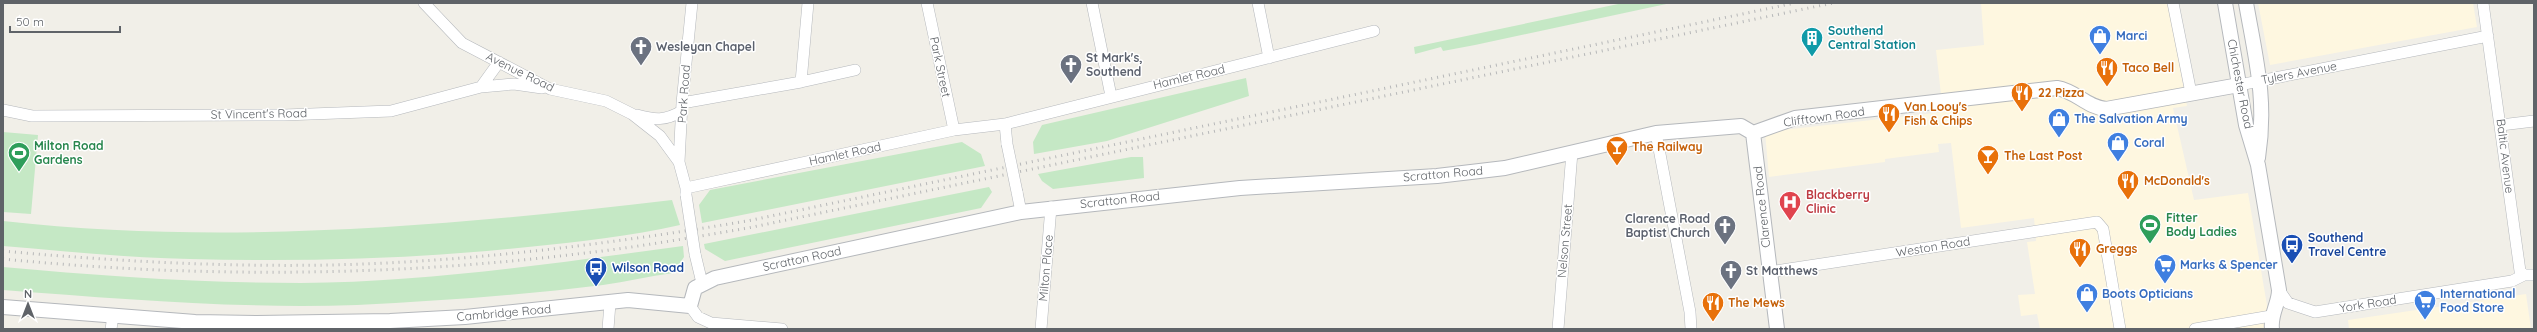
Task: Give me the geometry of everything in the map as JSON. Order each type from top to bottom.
[{"type":"street","name":"Avenue Road","points":[[424,3],[462,43],[550,89],[606,101],[632,114],[660,136],[679,162],[686,192],[695,254],[702,283]]},
{"type":"street","name":"Park Road","points":[[679,162],[682,107],[692,3]]},
{"type":"street","points":[[801,82],[808,3]]},
{"type":"street","name":"Park Street","points":[[927,3],[954,130]]},
{"type":"street","points":[[1092,3],[1111,96]]},
{"type":"street","points":[[1258,3],[1269,58]]},
{"type":"street","points":[[2173,3],[2191,93]]},
{"type":"street","name":"Chichester Road","points":[[2224,3],[2246,125],[2258,165],[2278,290],[2278,300],[2272,323]]},
{"type":"street","name":"Chichester Road","points":[[2246,3],[2260,80],[2263,128],[2258,165]]},
{"type":"street","points":[[2483,3],[2488,36]]},
{"type":"street","name":"Hamlet Road","points":[[686,192],[954,130],[1005,124],[1111,96],[1374,31]]},
{"type":"street","name":"Tylers Avenue","points":[[2079,97],[2089,106],[2106,109],[2239,85],[2488,36]]},
{"type":"street","name":"Baltic Avenue","points":[[2488,36],[2520,271],[2529,275]]},
{"type":"street","points":[[481,87],[499,62]]},
{"type":"street","name":"Avenue Road","points":[[632,114],[657,120],[665,119],[682,107],[855,70]]},
{"type":"street","name":"St Vincent's Road","points":[[3,110],[32,116],[284,115],[391,111],[481,87],[514,84],[550,89]]},
{"type":"street","name":"Clifftown Road","points":[[1753,132],[1795,118],[2057,88],[2079,97]]},
{"type":"street","points":[[2501,125],[2534,121]]},
{"type":"street","points":[[1005,124],[1007,144],[1021,212]]},
{"type":"street","points":[[1572,152],[1656,133],[1741,126],[1753,132]]},
{"type":"street","name":"Clarence Road","points":[[1753,132],[1777,329]]},
{"type":"street","points":[[1656,133],[1690,312],[1691,329]]},
{"type":"street","name":"Scratton Road","points":[[702,283],[715,278],[1021,212],[1051,207],[1240,188],[1437,176],[1505,168],[1572,152]]},
{"type":"street","name":"Nelson Street","points":[[1558,329],[1572,152]]},
{"type":"street","name":"Milton Place","points":[[1041,329],[1051,207]]},
{"type":"street","name":"Weston Road","points":[[1769,272],[2097,222],[2103,229],[2120,329]]},
{"type":"street","name":"York Road","points":[[2278,290],[2284,300],[2293,306],[2315,312],[2512,281],[2529,275]]},
{"type":"street","points":[[702,283],[695,288],[690,306],[698,317],[711,323],[782,329]]},
{"type":"street","name":"Cambridge Road","points":[[3,307],[112,322],[194,325],[465,318],[628,300],[690,306]]},
{"type":"street","points":[[608,329],[610,303]]},
{"type":"street","points":[[2195,329],[2272,323]]},
{"type":"shaded area","points":[[1981,3],[2168,3],[2187,106],[2173,108],[2194,200],[2248,193],[2271,329],[2040,329],[2037,314],[2021,316],[2018,295],[2035,294],[2027,242],[2036,241],[2034,218],[1961,228],[1951,143],[1938,144],[1939,152],[1885,159],[1885,162],[1769,177],[1765,132],[1943,112],[1936,50],[1984,45]]},
{"type":"shaded area","points":[[2258,3],[2473,3],[2477,27],[2270,65]]},
{"type":"shaded area","points":[[2526,294],[2531,329],[2349,329],[2348,320]]},
{"type":"green space","points":[[1623,3],[1671,3],[1475,45],[1443,51],[1441,47],[1415,54],[1414,47]]},
{"type":"green space","points":[[1246,78],[1249,96],[1107,141],[1034,154],[1033,142],[1042,125]]},
{"type":"green space","name":"Milton Road Gardens","points":[[3,132],[38,135],[31,214],[3,212]]},
{"type":"green space","points":[[962,142],[981,154],[985,166],[702,223],[699,205],[710,190]]},
{"type":"green space","points":[[1131,157],[1143,157],[1144,178],[1053,189],[1042,181],[1038,174]]},
{"type":"green space","points":[[989,187],[992,192],[981,208],[725,261],[705,249],[704,244]]},
{"type":"green space","points":[[672,200],[680,225],[585,241],[486,251],[402,257],[317,260],[232,260],[143,257],[3,246],[3,221],[87,228],[171,232],[338,230],[506,218]]},
{"type":"green space","points":[[683,246],[684,257],[673,273],[612,284],[573,289],[419,302],[357,305],[268,306],[136,300],[3,290],[3,267],[114,276],[189,280],[264,283],[349,282],[492,270]]},
{"type":"railway","points":[[3,251],[84,258],[207,264],[329,265],[486,256],[643,237],[747,221],[1795,3]]},
{"type":"railway","points":[[3,259],[148,269],[221,272],[294,272],[440,267],[512,261],[626,248],[748,228],[1833,3]]},
{"type":"place","name":"Marci","points":[[2100,56]]},
{"type":"place","name":"Southend Central Station","points":[[1812,58]]},
{"type":"place","name":"Wesleyan Chapel","points":[[641,66]]},
{"type":"place","name":"St Mark's, Southend","points":[[1071,84]]},
{"type":"place","name":"Taco Bell","points":[[2107,88]]},
{"type":"place","name":"22 Pizza","points":[[2022,112]]},
{"type":"place","name":"Van Looy's Fish & Chips","points":[[1889,134]]},
{"type":"place","name":"The Salvation Army","points":[[2059,138]]},
{"type":"place","name":"Coral","points":[[2118,162]]},
{"type":"place","name":"The Railway","points":[[1617,166]]},
{"type":"place","name":"Milton Road Gardens","points":[[19,172]]},
{"type":"place","name":"The Last Post","points":[[1988,176]]},
{"type":"place","name":"McDonald's","points":[[2128,200]]},
{"type":"place","name":"Blackberry Clinic","points":[[1790,222]]},
{"type":"place","name":"Fitter Body Ladies","points":[[2150,244]]},
{"type":"place","name":"Clarence Road Baptist Church","points":[[1725,246]]},
{"type":"place","name":"Southend Travel Centre","points":[[2292,264]]},
{"type":"place","name":"Greggs","points":[[2080,268]]},
{"type":"place","name":"Marks & Spencer","points":[[2165,284]]},
{"type":"place","name":"Wilson Road","points":[[596,288]]},
{"type":"place","name":"St Matthews","points":[[1731,290]]},
{"type":"place","name":"Boots Opticians","points":[[2087,314]]},
{"type":"place","name":"International Food Store","points":[[2425,320]]},
{"type":"place","name":"The Mews","points":[[1713,322]]}]
